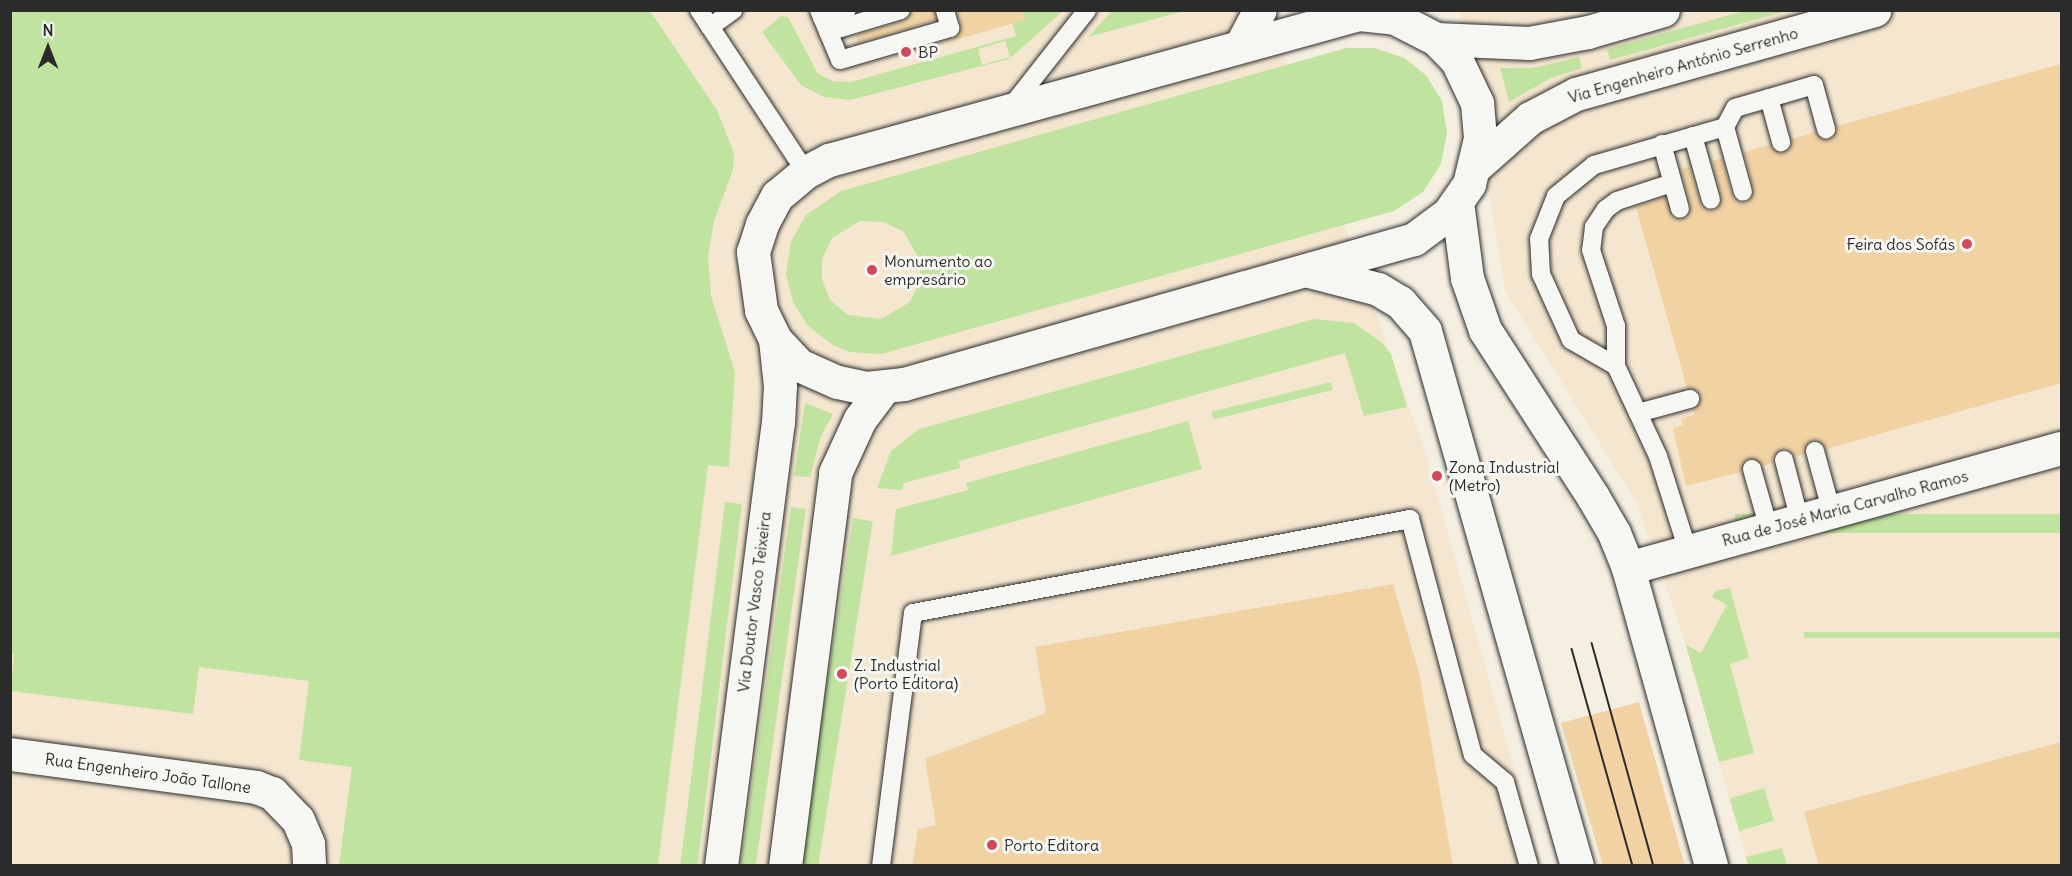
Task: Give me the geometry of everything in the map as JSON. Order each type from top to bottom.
[{"type":"main road","points":[[1240,45],[1260,10]]},
{"type":"main road","points":[[1436,39],[1529,42],[1588,32],[1663,10]]},
{"type":"main road","name":"Via Engenheiro António Serrenho","points":[[1476,166],[1530,118],[1576,94],[1874,10]]},
{"type":"main road","points":[[1392,14],[1436,39],[1457,61],[1477,103],[1480,138],[1476,166],[1457,202],[1435,227],[1414,239],[1307,271],[885,386],[866,388],[837,382],[799,364],[775,339],[761,310],[753,252],[762,224],[777,196],[806,172],[829,160],[1240,45],[1349,15],[1392,14]]},
{"type":"main road","points":[[1457,202],[1467,278],[1485,330],[1593,497],[1614,533],[1628,568],[1712,866]]},
{"type":"main road","points":[[1307,271],[1378,289],[1400,302],[1425,331],[1577,866]]},
{"type":"main road","name":"Via Doutor Vasco Teixeira","points":[[721,866],[778,423],[780,386],[775,339]]},
{"type":"main road","points":[[785,866],[835,473],[860,418],[885,386]]},
{"type":"main road","name":"Rua de José Maria Carvalho Ramos","points":[[1628,568],[2061,448]]},
{"type":"main road","name":"Rua Engenheiro João Tallone","points":[[10,754],[256,787],[272,793],[298,820],[308,844],[309,866]]},
{"type":"lane","points":[[699,10],[806,172]]},
{"type":"lane","points":[[710,27],[733,10]]},
{"type":"lane","points":[[823,20],[847,10]]},
{"type":"lane","points":[[823,20],[901,10]]},
{"type":"lane","points":[[823,20],[840,60],[950,28],[945,10]]},
{"type":"lane","points":[[1008,110],[1087,10]]},
{"type":"lane","points":[[1743,192],[1725,127],[1735,108],[1814,85],[1826,129]]},
{"type":"lane","points":[[1769,98],[1781,142]]},
{"type":"lane","points":[[1616,366],[1571,340],[1541,274],[1539,239],[1556,196],[1581,173],[1611,159],[1725,127]]},
{"type":"lane","points":[[1693,136],[1711,200]]},
{"type":"lane","points":[[1662,144],[1680,209]]},
{"type":"lane","points":[[1672,183],[1617,201],[1600,216],[1594,227],[1591,250],[1616,326],[1616,366],[1658,456],[1688,551]]},
{"type":"lane","points":[[1638,413],[1690,399]]},
{"type":"lane","points":[[1815,451],[1832,513]]},
{"type":"lane","points":[[1784,460],[1785,525]]},
{"type":"lane","points":[[1752,469],[1785,525]]},
{"type":"lane","points":[[881,866],[913,613],[1410,519],[1473,755],[1505,782],[1529,866]]},
{"type":"shaded area","points":[[10,11],[1268,11],[1426,454],[1541,865],[11,865]]},
{"type":"shaded area","points":[[1459,11],[2061,11],[2061,865],[1748,865],[1686,645],[1636,502],[1505,291]]},
{"type":"green space","points":[[11,10],[650,11],[717,110],[734,153],[733,170],[714,221],[708,256],[711,296],[735,372],[729,467],[708,465],[658,865],[339,865],[352,767],[299,760],[309,681],[199,667],[193,714],[11,691],[14,654],[10,653]]},
{"type":"green space","points":[[1112,10],[1184,11],[1088,37]]},
{"type":"green space","points":[[1009,11],[1063,11],[1009,59],[850,100],[824,97],[801,85],[762,32],[781,16],[788,17],[818,74],[833,81],[851,82],[1016,36]],"holes":[[[1005,41],[1010,57],[982,65],[978,49]]]},
{"type":"green space","points":[[1744,11],[1786,11],[1610,60],[1607,49]]},
{"type":"green space","points":[[1346,48],[1375,48],[1404,58],[1426,75],[1442,101],[1447,133],[1441,164],[1423,192],[1394,211],[881,354],[849,352],[833,345],[808,326],[793,302],[786,274],[791,242],[806,215],[841,191]],"holes":[[[860,221],[883,222],[903,231],[920,260],[920,282],[910,302],[881,319],[848,315],[831,301],[822,280],[822,259],[832,238]]]},
{"type":"green space","points":[[1579,57],[1582,68],[1551,78],[1509,102],[1500,68],[1533,68]]},
{"type":"green space","points":[[1314,319],[1354,323],[1381,342],[1391,354],[1407,407],[1364,416],[1345,353],[959,461],[960,468],[904,483],[902,490],[877,488],[891,451],[919,429]]},
{"type":"green space","points":[[1331,382],[1333,390],[1214,420],[1212,412]]},
{"type":"green space","points":[[805,403],[833,414],[821,436],[810,477],[794,476]]},
{"type":"green space","points":[[1188,421],[1202,469],[891,556],[896,509],[968,490],[966,483]]},
{"type":"green space","points":[[725,502],[742,504],[697,866],[680,865]]},
{"type":"green space","points":[[791,507],[806,509],[756,866],[741,864]]},
{"type":"green space","points":[[1735,514],[2061,514],[2061,533],[1735,533]]},
{"type":"green space","points":[[853,518],[873,521],[818,866],[798,864]]},
{"type":"green space","points":[[1730,588],[1749,658],[1730,664],[1754,753],[1719,762],[1686,645],[1701,653],[1727,605],[1712,597],[1715,591]]},
{"type":"green space","points":[[1804,632],[2061,632],[2061,638],[1804,638]]},
{"type":"green space","points":[[1764,788],[1774,821],[1740,831],[1730,799]]},
{"type":"green space","points":[[1782,848],[1787,865],[1748,865],[1746,857]]},
{"type":"building","points":[[912,10],[934,10],[936,20],[858,43],[856,35],[904,21]]},
{"type":"building","points":[[957,10],[1024,10],[1025,20],[865,66],[954,39],[961,30]]},
{"type":"building","points":[[2061,64],[2061,383],[1826,449],[1822,443],[1813,440],[1807,444],[1804,454],[1795,457],[1788,449],[1781,449],[1773,456],[1773,463],[1763,466],[1750,458],[1744,462],[1741,472],[1686,486],[1673,428],[1683,425],[1681,419],[1694,415],[1693,410],[1701,397],[1697,391],[1687,388],[1636,207],[1665,197],[1673,217],[1688,217],[1691,206],[1681,169],[1690,167],[1700,204],[1708,211],[1715,211],[1722,198],[1712,161],[1722,158],[1732,196],[1740,203],[1747,203],[1754,190],[1744,152],[1770,145],[1774,150],[1783,153],[1789,149],[1792,139],[1815,132],[1828,140],[1834,136],[1837,126]]},
{"type":"building","points":[[1393,584],[1419,673],[1453,866],[912,866],[918,829],[936,825],[925,759],[1046,713],[1035,647]]},
{"type":"building","points":[[1639,702],[1685,866],[1603,866],[1561,723]]},
{"type":"building","points":[[2061,742],[2061,866],[1819,866],[1804,812]]},
{"type":"tram line","points":[[1592,643],[1654,866]]},
{"type":"tram line","points":[[1572,649],[1633,866]]},
{"type":"place","name":"BP","points":[[906,52]]},
{"type":"place","name":"Feira dos Sofás","points":[[1967,244]]},
{"type":"place","name":"Monumento ao empresário","points":[[872,270]]},
{"type":"place","name":"Zona Industrial (Metro)","points":[[1437,476]]},
{"type":"place","name":"Z. Industrial (Porto Editora)","points":[[842,674]]},
{"type":"place","name":"Porto Editora","points":[[992,845]]}]
